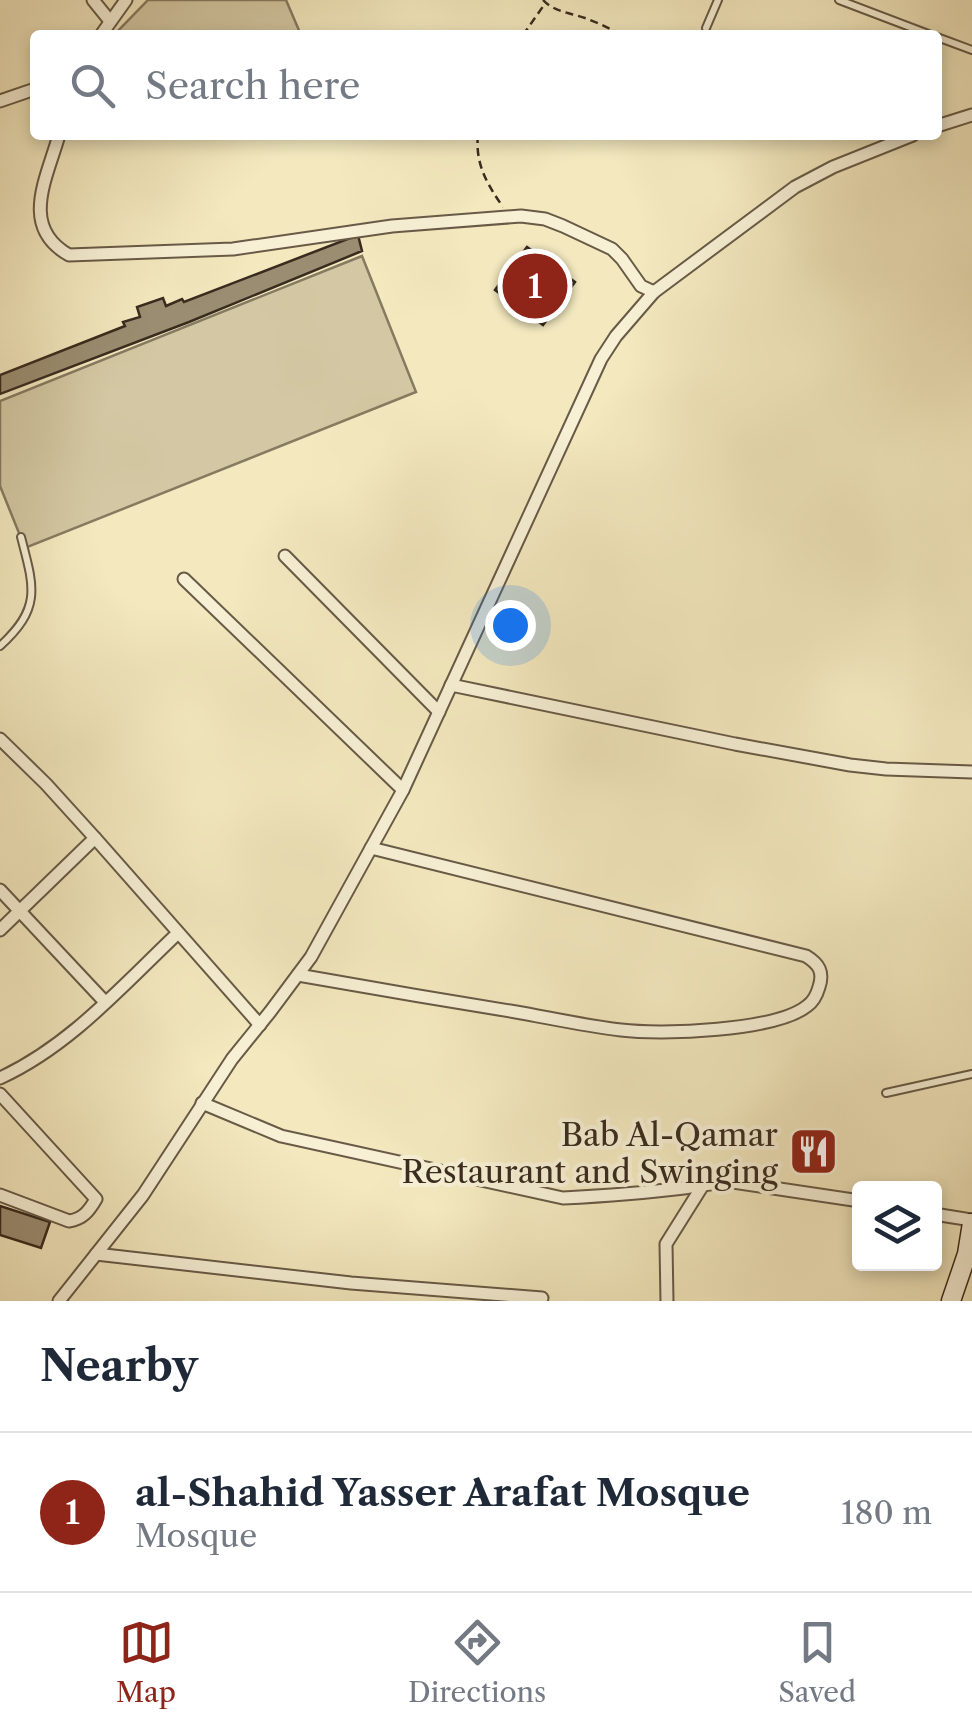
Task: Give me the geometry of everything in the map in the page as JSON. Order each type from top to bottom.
[{"type":"street","points":[[93,0],[110,21]]},
{"type":"street","points":[[104,30],[126,0]]},
{"type":"street","points":[[0,101],[30,91]]},
{"type":"street","points":[[942,124],[972,115]]},
{"type":"street","points":[[58,140],[39,219],[56,248],[69,256],[233,250],[392,226],[510,217],[545,220],[612,249],[642,286],[654,292]]},
{"type":"street","points":[[59,1301],[143,1195],[232,1059],[311,957],[403,790],[601,359],[629,320],[654,292],[795,187],[900,140]]},
{"type":"street","points":[[285,556],[439,712]]},
{"type":"street","points":[[184,579],[403,790]]},
{"type":"street","points":[[451,685],[850,764],[972,772]]},
{"type":"street","points":[[0,740],[46,784],[260,1025]]},
{"type":"street","points":[[0,930],[94,838]]},
{"type":"street","points":[[298,975],[623,1031],[682,1032],[784,1017],[810,1005],[821,982],[821,970],[806,956],[371,848]]},
{"type":"street","points":[[0,890],[106,1002]]},
{"type":"street","points":[[0,1078],[54,1047],[178,933]]},
{"type":"street","points":[[0,1094],[96,1199],[80,1220],[69,1221],[0,1195]]},
{"type":"street","points":[[202,1103],[281,1136],[562,1198],[733,1182],[852,1201]]},
{"type":"street","points":[[667,1301],[666,1244],[703,1185]]},
{"type":"street","points":[[942,1216],[972,1222],[967,1254],[951,1301]]},
{"type":"street","points":[[96,1254],[351,1283],[542,1298]]},
{"type":"lane","points":[[706,28],[718,0]]},
{"type":"lane","points":[[839,0],[918,30]]},
{"type":"lane","points":[[942,39],[972,50]]},
{"type":"lane","points":[[0,646],[29,613],[32,578],[21,537]]},
{"type":"lane","points":[[886,1092],[972,1074]]},
{"type":"path","points":[[526,30],[544,2],[555,10],[611,30]]},
{"type":"path","points":[[478,140],[478,163],[510,217]]},
{"type":"shaded area","points":[[148,0],[286,0],[299,30],[119,30]]},
{"type":"shaded area","points":[[362,256],[416,392],[25,548],[0,486],[0,401]]},
{"type":"building","points":[[358,235],[362,251],[0,394],[0,375],[125,326],[123,322],[140,317],[137,307],[163,298],[166,306],[182,299],[184,302]]},
{"type":"building","points":[[527,247],[575,282],[543,325],[495,290]]},
{"type":"building","points":[[0,1206],[50,1222],[41,1248],[0,1235]]},
{"type":"place","name":"al-Shahid Yasser Arafat Mosque","points":[[535,286]]},
{"type":"place","name":"Bab Al-Qamar Restaurant and Swinging","points":[[813,1152]]}]
